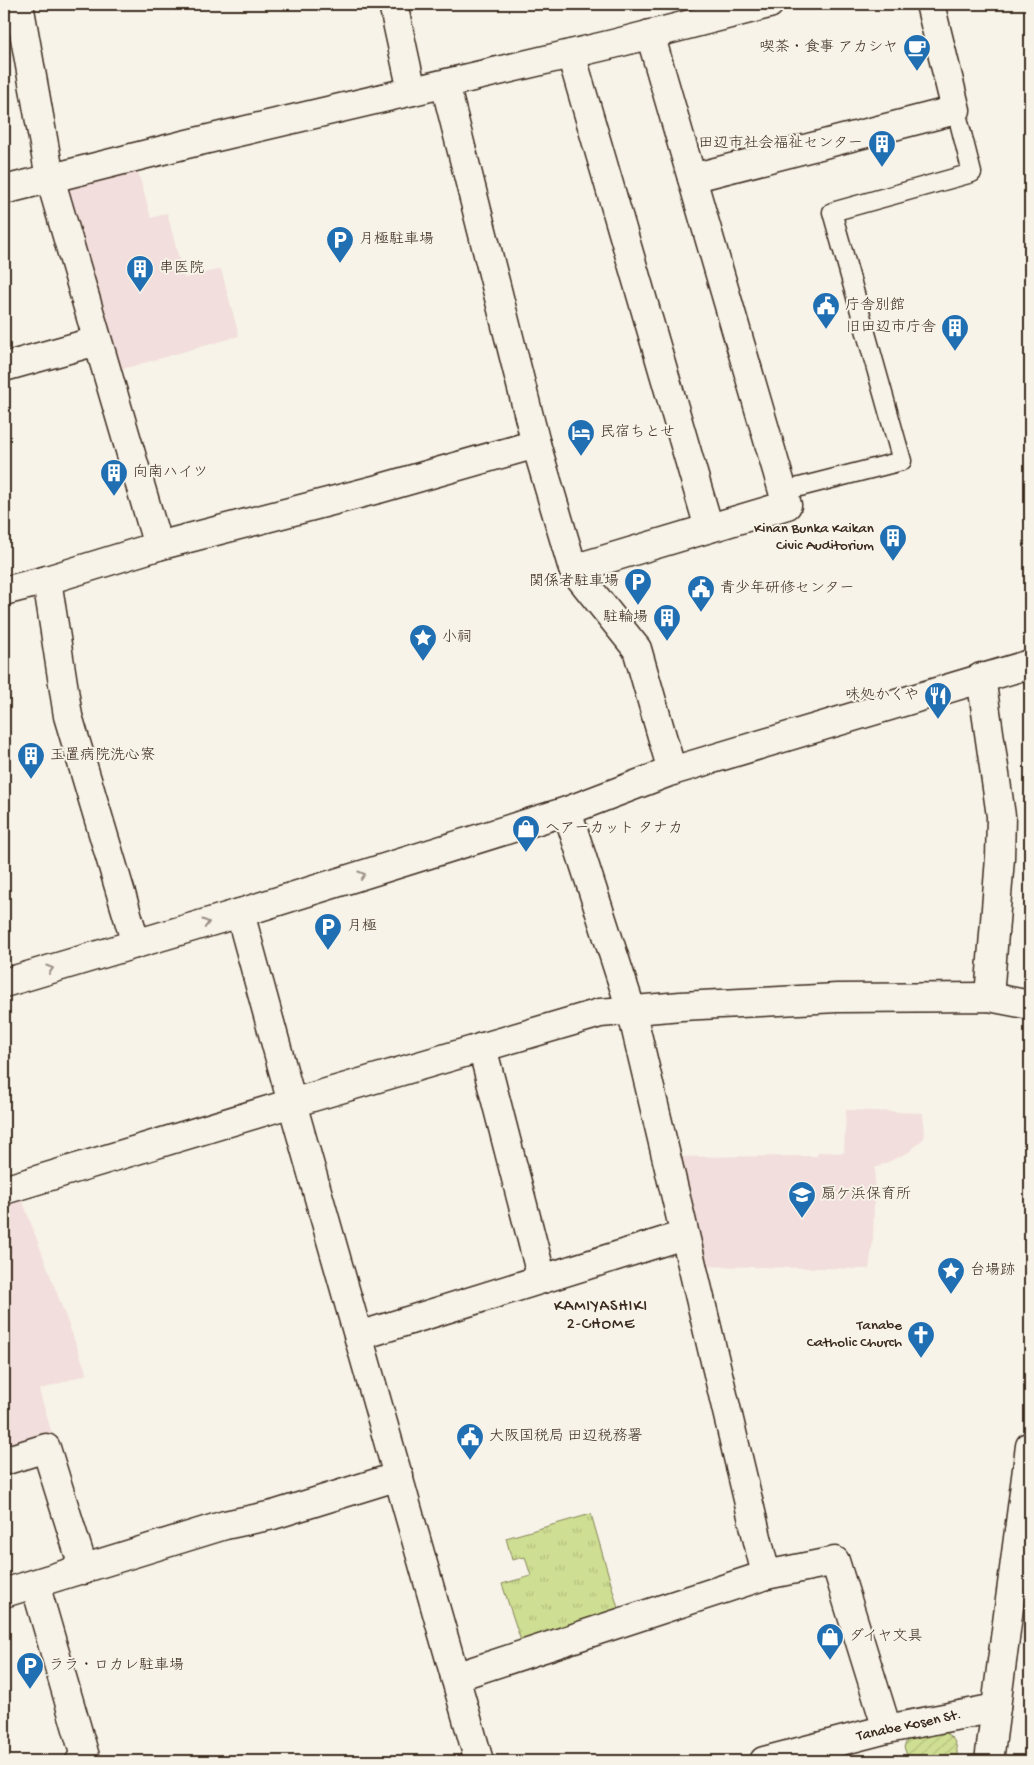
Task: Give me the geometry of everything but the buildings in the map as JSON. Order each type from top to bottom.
[{"type":"street","points":[[19,4],[50,178],[158,546]]},
{"type":"street","points":[[393,4],[412,91]]},
{"type":"street","points":[[4,190],[571,54],[769,4]]},
{"type":"street","points":[[692,178],[956,110],[930,4]]},
{"type":"street","points":[[573,569],[787,505],[650,34]]},
{"type":"street","points":[[571,54],[709,528]]},
{"type":"street","points":[[445,84],[536,444],[573,569],[637,649],[672,771]]},
{"type":"street","points":[[4,366],[97,341]]},
{"type":"street","points":[[4,591],[47,580],[158,546],[378,489],[536,444]]},
{"type":"street","points":[[47,580],[68,716],[136,944]]},
{"type":"street","points":[[4,983],[240,913],[567,811],[672,771],[981,677],[1030,664]]},
{"type":"street","points":[[981,677],[1001,816],[1000,858],[989,997]]},
{"type":"street","points":[[567,811],[631,1009],[766,1575]]},
{"type":"street","points":[[240,913],[292,1103],[480,1761]]},
{"type":"street","points":[[4,1190],[600,1013],[631,1009],[837,998],[989,997],[1030,1005]]},
{"type":"street","points":[[482,1047],[542,1279]]},
{"type":"street","points":[[359,1336],[684,1235]]},
{"type":"street","points":[[989,1761],[1030,1446]]},
{"type":"street","points":[[4,1461],[46,1448],[84,1570]]},
{"type":"street","points":[[4,1593],[84,1570],[225,1525],[272,1515],[399,1476]]},
{"type":"street","points":[[455,1677],[766,1575],[835,1560],[887,1729]]},
{"type":"street","points":[[35,1584],[86,1760],[80,1761]]},
{"type":"street","name":"Tanabe Kosen St.","points":[[764,1761],[887,1729],[996,1708]]},
{"type":"lane","points":[[784,491],[902,461],[832,212],[972,173],[956,110]]},
{"type":"shaded area","points":[[136,165],[151,218],[167,213],[184,278],[221,269],[239,336],[112,372],[60,186]]},
{"type":"shaded area","points":[[846,1110],[923,1113],[924,1138],[909,1152],[875,1168],[873,1239],[869,1269],[695,1266],[669,1157],[817,1156],[818,1152],[844,1153]]},
{"type":"shaded area","points":[[17,1186],[87,1374],[39,1390],[53,1437],[4,1461],[4,1190]]},
{"type":"green space","points":[[591,1514],[620,1615],[523,1647],[502,1584],[531,1576],[525,1557],[512,1560],[506,1538]]},
{"type":"green space","points":[[936,1728],[954,1740],[957,1749],[957,1761],[909,1761],[904,1747],[908,1738]]},
{"type":"place","name":"喫茶・食事 アカシヤ","points":[[917,72]]},
{"type":"place","name":"田辺市社会福祉センター","points":[[882,168]]},
{"type":"place","name":"月極駐車場","points":[[340,264]]},
{"type":"place","name":"串医院","points":[[140,293]]},
{"type":"place","name":"庁舎別館","points":[[826,330]]},
{"type":"place","name":"旧田辺市庁舎","points":[[955,352]]},
{"type":"place","name":"民宿ちとせ","points":[[581,457]]},
{"type":"place","name":"向南ハイツ","points":[[114,497]]},
{"type":"place","name":"Kinan Bunka Kaikan Civic Auditorium","points":[[893,562]]},
{"type":"place","name":"関係者駐車場","points":[[638,606]]},
{"type":"place","name":"青少年研修センター","points":[[701,613]]},
{"type":"place","name":"駐輪場","points":[[667,642]]},
{"type":"place","name":"小祠","points":[[423,662]]},
{"type":"place","name":"味処かくや","points":[[938,720]]},
{"type":"place","name":"玉置病院洗心寮","points":[[31,780]]},
{"type":"place","name":"ヘアーカット タナカ","points":[[526,853]]},
{"type":"place","name":"月極","points":[[328,951]]},
{"type":"place","name":"扇ケ浜保育所","points":[[802,1219]]},
{"type":"place","name":"台場跡","points":[[951,1295]]},
{"type":"place","name":"Tanabe Catholic Church","points":[[921,1359]]},
{"type":"place","name":"大阪国税局 田辺税務署","points":[[470,1461]]},
{"type":"place","name":"ダイヤ文具","points":[[830,1661]]},
{"type":"place","name":"ララ・ロカレ駐車場","points":[[30,1690]]},
{"type":"district","name":"KAMIYASHIKI 2-CHOME","points":[[601,1316]]}]
